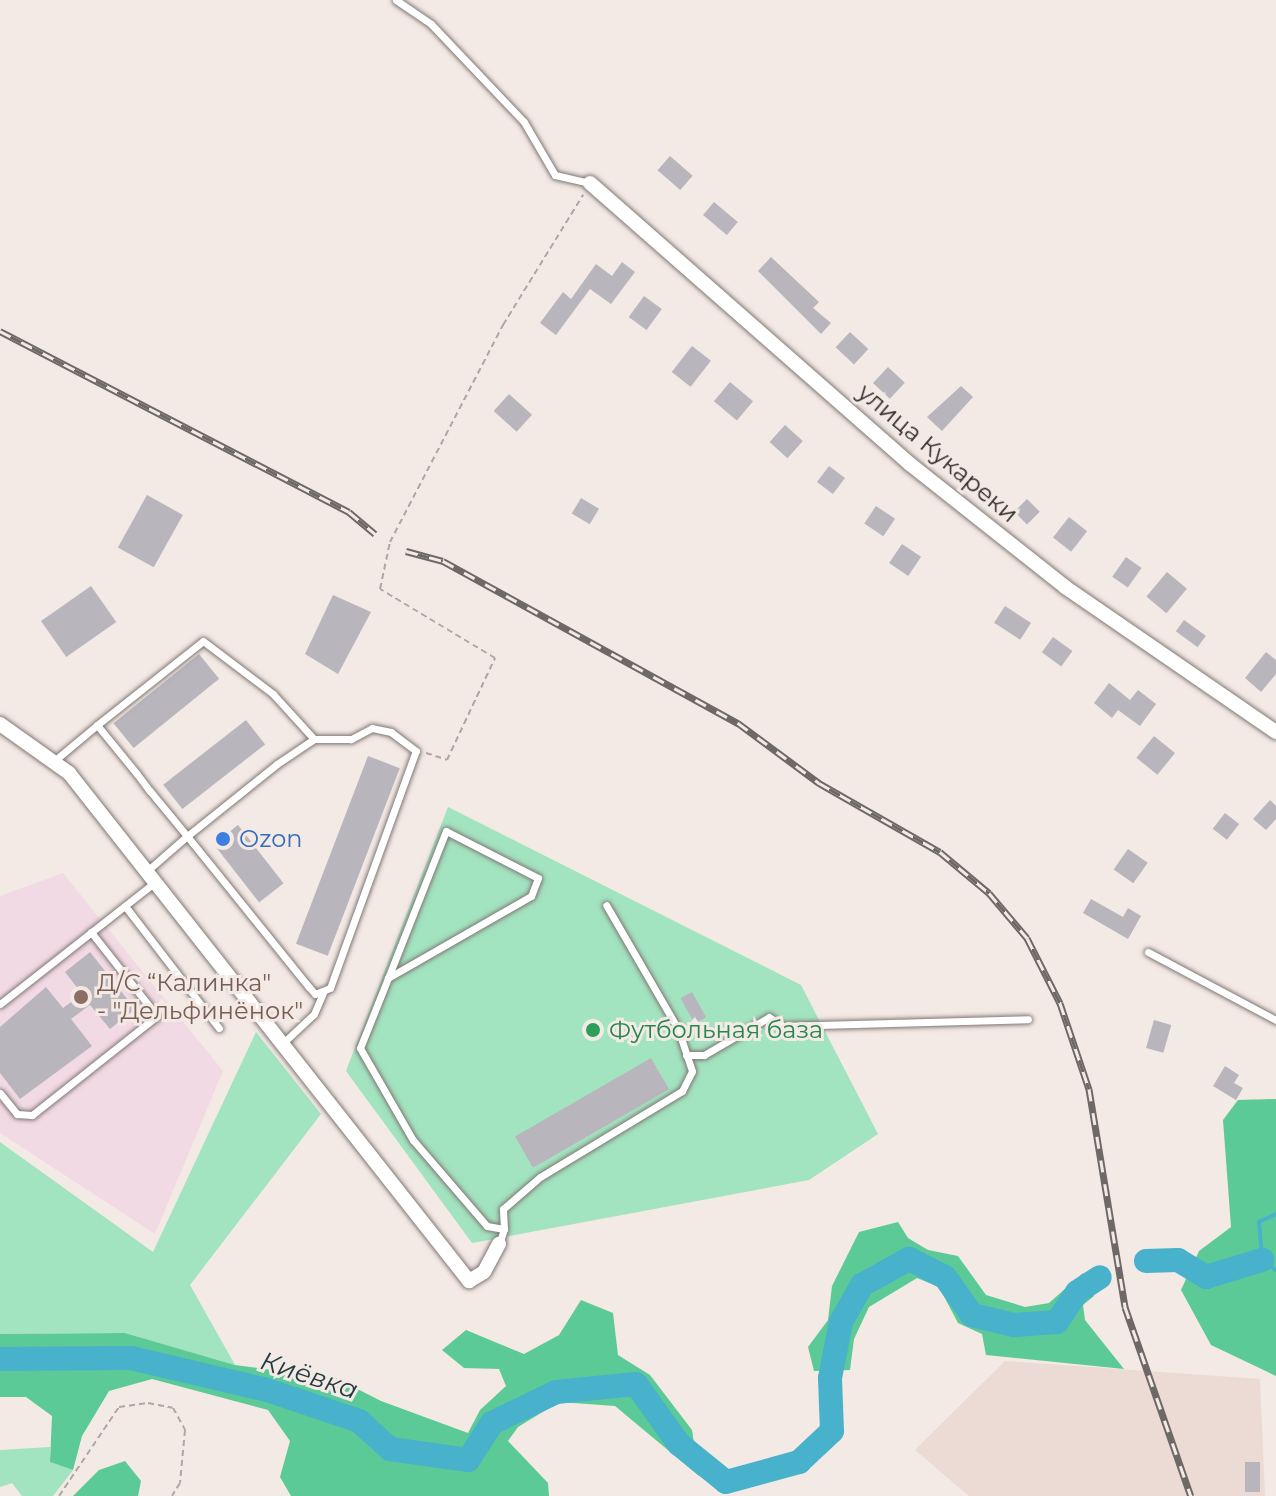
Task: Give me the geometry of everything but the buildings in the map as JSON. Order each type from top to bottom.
[{"type":"street","name":"улица Кукареки","points":[[590,183],[910,464],[1065,587],[1276,732]]},
{"type":"street","points":[[0,724],[54,761],[151,876],[469,1281],[484,1272],[499,1244]]},
{"type":"lane","points":[[396,0],[431,24],[524,122],[555,175],[590,183]]},
{"type":"lane","points":[[54,761],[203,641],[273,694],[314,739]]},
{"type":"lane","points":[[97,725],[309,987],[323,993]]},
{"type":"lane","points":[[0,1004],[125,906],[187,836],[314,739],[351,739],[372,728],[391,732],[416,751],[330,988],[323,993],[314,1014],[283,1043]]},
{"type":"lane","points":[[388,978],[531,896],[538,878],[446,831],[360,1048],[413,1140],[487,1226],[504,1229]]},
{"type":"lane","points":[[499,1244],[504,1229],[503,1209],[540,1177],[682,1091],[692,1071],[678,1029],[606,905]]},
{"type":"lane","points":[[125,906],[219,1028]]},
{"type":"lane","points":[[0,1093],[17,1114],[32,1115],[157,1016],[91,932]]},
{"type":"lane","points":[[1148,952],[1276,1020]]},
{"type":"lane","points":[[686,1055],[704,1055],[769,1017],[782,1026],[1028,1019]]},
{"type":"path","points":[[416,751],[447,760],[495,658],[380,589],[390,542],[503,325],[590,183]]},
{"type":"path","points":[[59,1496],[119,1407],[148,1403],[173,1408],[185,1430],[180,1483],[172,1496]]},
{"type":"shaded area","name":"Д/С “Калинка\" - \"Дельфинёнок\"","points":[[63,873],[223,1071],[155,1234],[0,1133],[0,896]]},
{"type":"shaded area","points":[[1005,1361],[1260,1379],[1265,1496],[969,1496],[915,1450]]},
{"type":"green space","name":"Футбольная база","points":[[448,807],[801,985],[878,1134],[809,1180],[472,1243],[346,1071]]},
{"type":"green space","points":[[256,1032],[321,1114],[190,1285],[235,1365],[125,1333],[0,1334],[0,1142],[153,1252]]},
{"type":"green space","points":[[1276,1099],[1276,1376],[1211,1345],[1181,1290],[1199,1251],[1231,1227],[1223,1120],[1238,1100]]},
{"type":"green space","points":[[898,1222],[908,1238],[928,1250],[958,1256],[986,1295],[1025,1307],[1049,1303],[1083,1273],[1094,1296],[1083,1305],[1085,1320],[1124,1369],[986,1355],[982,1334],[958,1323],[939,1287],[917,1278],[869,1307],[854,1339],[850,1370],[814,1371],[808,1347],[828,1320],[832,1286],[859,1232]]},
{"type":"green space","points":[[581,1300],[613,1313],[618,1355],[650,1375],[692,1430],[699,1476],[615,1406],[559,1402],[518,1427],[508,1441],[548,1483],[549,1496],[291,1496],[280,1477],[290,1441],[268,1410],[152,1379],[109,1391],[82,1436],[73,1470],[50,1462],[52,1416],[26,1397],[0,1397],[0,1334],[125,1333],[235,1365],[336,1378],[381,1401],[468,1433],[480,1410],[506,1386],[499,1369],[464,1368],[442,1350],[466,1330],[524,1354],[559,1335]]},
{"type":"green space","points":[[50,1447],[50,1462],[73,1470],[53,1496],[22,1496],[12,1483],[0,1487],[0,1450]]},
{"type":"green space","points":[[125,1461],[141,1481],[138,1496],[73,1496],[99,1470]]},
{"type":"waterway","points":[[1276,1214],[1259,1222],[1262,1260],[1276,1270]]},
{"type":"waterway","name":"Киёвка","points":[[0,1359],[131,1358],[267,1390],[359,1421],[390,1449],[468,1460],[492,1423],[556,1392],[636,1384],[679,1444],[726,1482],[799,1462],[832,1431],[830,1378],[841,1322],[862,1285],[909,1259],[945,1277],[972,1315],[1014,1325],[1057,1322],[1077,1292],[1100,1277]]},
{"type":"waterway","name":"Киёвка","points":[[1146,1261],[1178,1260],[1206,1277],[1262,1260]]},
{"type":"railway","points":[[0,331],[349,512],[375,534]]},
{"type":"railway","points":[[406,551],[443,561],[738,723],[819,783],[940,852],[989,893],[1027,938],[1060,1003],[1089,1089],[1125,1307],[1191,1496]]},
{"type":"place","name":"Ozon","points":[[223,839]]},
{"type":"place","name":"Д/С “Калинка\" - \"Дельфинёнок\"","points":[[81,997]]},
{"type":"place","name":"Футбольная база","points":[[593,1030]]}]
